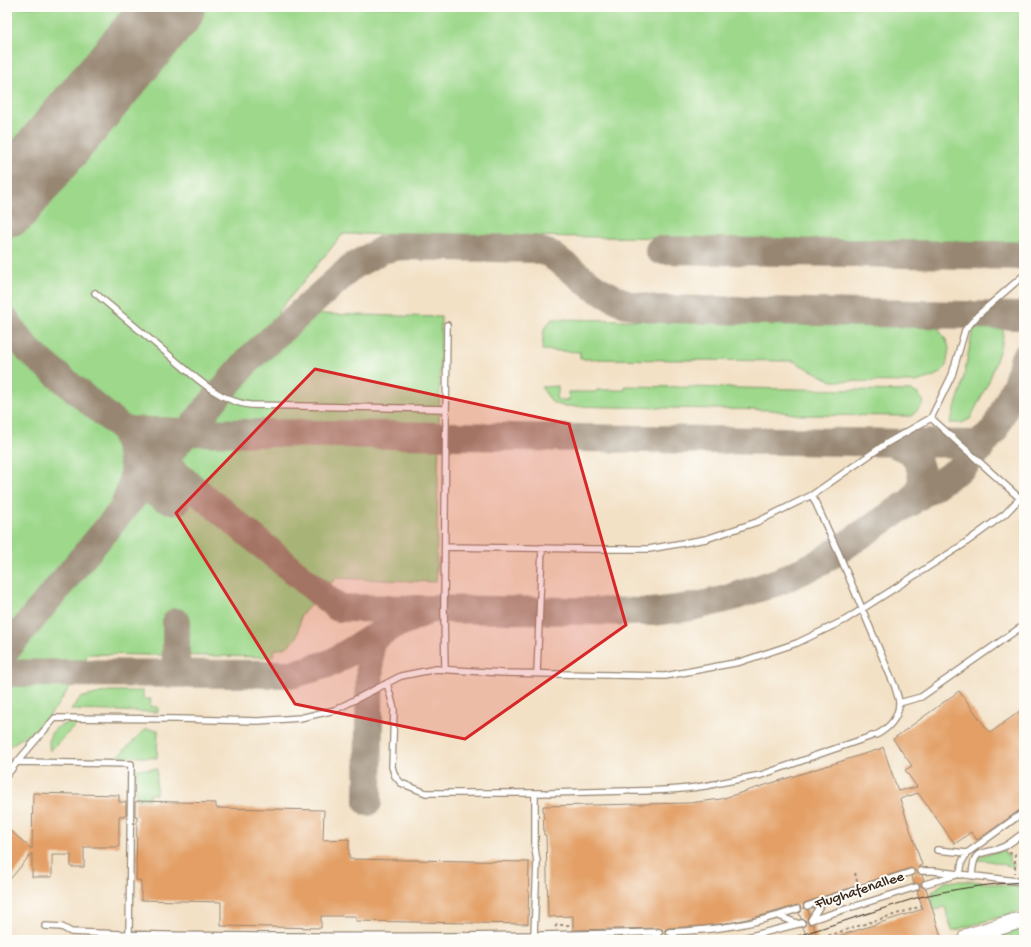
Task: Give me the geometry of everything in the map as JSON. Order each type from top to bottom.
[{"type":"main road","points":[[965,938],[1024,919]]},
{"type":"lane","points":[[445,547],[649,549],[706,539],[757,522],[812,495],[887,443],[931,418],[952,375],[965,330],[978,315],[1024,275]]},
{"type":"lane","points":[[95,293],[206,386],[230,401],[250,406],[446,408]]},
{"type":"lane","points":[[445,670],[447,325]]},
{"type":"lane","points":[[931,418],[1022,500]]},
{"type":"lane","points":[[7,775],[55,718],[258,721],[300,718],[335,710],[401,676],[436,669],[665,676],[740,662],[797,643],[844,620],[961,546],[1022,500],[1024,494]]},
{"type":"lane","points":[[387,683],[394,709],[392,767],[395,776],[401,783],[426,793],[546,794],[700,787],[761,774],[874,736],[884,731],[895,719],[899,703],[895,687],[812,495]]},
{"type":"lane","points":[[537,673],[542,548]]},
{"type":"lane","points":[[899,703],[920,697],[1024,625]]},
{"type":"lane","points":[[17,762],[131,764],[129,935]]},
{"type":"lane","points":[[534,794],[535,848],[537,862],[534,935]]},
{"type":"lane","points":[[959,875],[962,862],[968,853],[1024,812]]},
{"type":"lane","points":[[972,876],[975,857],[982,852],[1005,846],[1024,833]]},
{"type":"lane","points":[[938,850],[968,853]]},
{"type":"lane","name":"Flughafenallee","points":[[921,871],[934,871],[1024,882]]},
{"type":"lane","name":"Flughafenallee","points":[[807,906],[911,872]]},
{"type":"lane","name":"Flughafenallee","points":[[925,884],[959,875]]},
{"type":"lane","name":"Flughafenallee","points":[[823,901],[811,920],[916,886]]},
{"type":"lane","name":"Flughafenallee","points":[[678,940],[670,932],[745,925],[779,916],[798,909]]},
{"type":"lane","name":"Flughafenallee","points":[[729,940],[801,924],[779,916]]},
{"type":"lane","points":[[44,926],[62,927],[71,932],[154,938],[550,935],[660,932],[652,940]]},
{"type":"lane","points":[[541,940],[550,935]]},
{"type":"path","points":[[1005,846],[1006,852],[1015,854],[1015,876]]},
{"type":"path","points":[[855,873],[857,881]]},
{"type":"path","points":[[817,939],[922,906]]},
{"type":"highlighted area","points":[[315,369],[569,424],[626,625],[465,739],[295,704],[176,513]]},
{"type":"green space","points":[[7,7],[1024,7],[1024,240],[1019,242],[343,234],[277,313],[441,317],[436,582],[336,578],[301,615],[297,637],[287,647],[274,650],[273,657],[88,654],[78,673],[55,709],[40,725],[7,748]]},
{"type":"green space","points":[[552,319],[933,325],[938,328],[946,340],[949,348],[945,368],[940,373],[932,377],[916,382],[832,381],[793,361],[580,359],[580,352],[542,350],[544,329]]},
{"type":"green space","points":[[975,326],[1004,326],[1002,342],[990,379],[970,419],[962,423],[950,423],[962,387],[972,333]]},
{"type":"green space","points":[[558,386],[558,394],[556,395],[557,400],[569,400],[568,392],[625,390],[625,386],[911,391],[916,392],[924,403],[912,416],[800,415],[772,410],[563,406],[553,403],[541,387]]},
{"type":"green space","points":[[109,691],[143,691],[143,699],[151,699],[150,707],[158,707],[158,712],[71,710],[80,698]]},
{"type":"green space","points":[[78,723],[50,751],[49,740],[52,732],[64,724]]},
{"type":"green space","points":[[146,729],[158,730],[157,758],[118,756]]},
{"type":"green space","points":[[136,769],[157,769],[156,794],[149,794],[149,799],[136,799]]},
{"type":"green space","points":[[1004,850],[1005,854],[1009,855],[1009,862],[1014,864],[1013,867],[990,861],[978,860],[979,857],[983,855]]},
{"type":"green space","points":[[974,881],[1024,888],[1024,910],[952,931],[945,907],[935,910],[932,901],[932,892],[945,882]]},
{"type":"green space","points":[[1024,926],[1024,940],[983,940]]},
{"type":"building","points":[[959,691],[990,733],[1024,708],[1024,807],[977,840],[971,832],[955,844],[918,793],[900,799],[922,865],[919,866],[917,873],[922,875],[924,880],[921,883],[921,886],[926,888],[942,940],[833,940],[833,938],[923,909],[917,891],[919,890],[920,886],[919,884],[914,883],[912,876],[914,875],[915,871],[911,868],[804,903],[803,908],[808,910],[809,914],[807,922],[809,924],[813,924],[818,940],[808,940],[803,927],[806,922],[805,920],[801,919],[799,913],[801,912],[802,908],[798,905],[734,922],[668,928],[665,930],[665,933],[669,937],[669,940],[660,940],[663,932],[662,929],[659,928],[573,930],[573,916],[548,917],[546,835],[544,835],[543,806],[690,803],[721,799],[883,747],[898,791],[917,787],[905,770],[912,766],[893,739]]},
{"type":"building","points":[[33,793],[119,795],[119,802],[126,802],[126,816],[119,816],[119,847],[84,847],[84,867],[71,867],[71,855],[52,855],[52,877],[32,877],[32,853],[7,883],[7,828],[32,849]]},
{"type":"building","points":[[135,802],[216,803],[216,808],[324,810],[323,840],[349,839],[349,859],[529,862],[528,924],[356,921],[356,916],[321,916],[321,928],[221,926],[221,902],[141,900],[141,881],[136,880],[137,816],[135,816]]},
{"type":"taxiway","points":[[7,211],[35,168]]},
{"type":"taxiway","points":[[125,503],[132,483],[133,466],[124,430],[187,432],[249,359],[353,266],[382,250],[399,246],[534,249],[550,254],[597,289],[626,304],[656,309],[1018,316],[1024,314]]},
{"type":"taxiway","points":[[659,250],[1024,256]]},
{"type":"taxiway","points":[[7,321],[11,329],[30,352],[338,608],[652,612],[692,607],[730,598],[780,581],[819,563],[964,466],[980,449],[991,434]]},
{"type":"taxiway","points":[[7,649],[187,432],[975,444],[993,433],[1017,382],[1024,358]]},
{"type":"taxiway","points":[[892,443],[904,448],[912,454],[920,469],[920,487],[910,503]]},
{"type":"taxiway","points":[[139,466],[143,481],[151,491],[163,498],[177,501]]},
{"type":"taxiway","points":[[7,673],[294,674],[331,663],[392,626],[423,613]]},
{"type":"taxiway","points":[[176,622],[176,674]]},
{"type":"taxiway","points":[[368,802],[370,639]]},
{"type":"runway","points":[[7,202],[170,7]]},
{"type":"tram line","points":[[785,940],[916,898],[970,887],[1024,882]]}]
